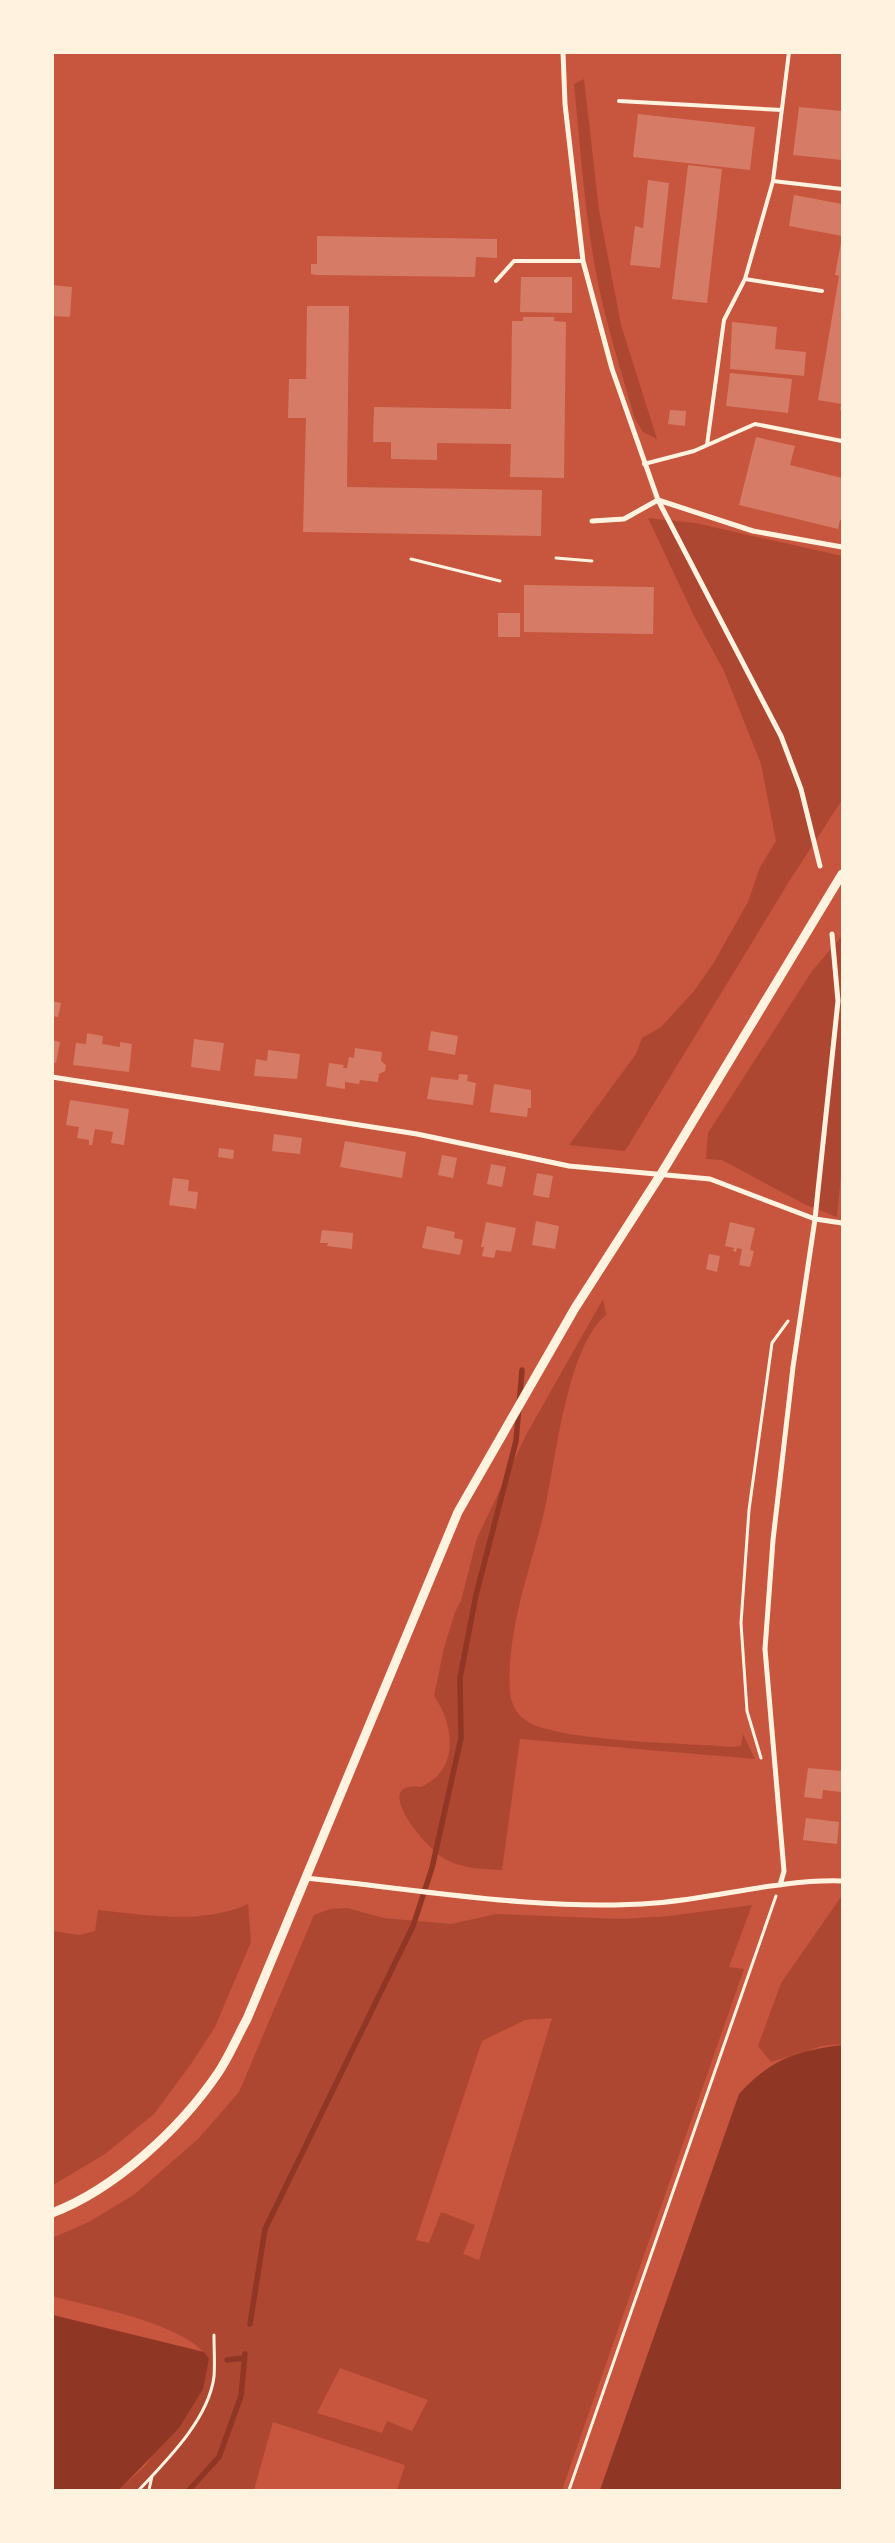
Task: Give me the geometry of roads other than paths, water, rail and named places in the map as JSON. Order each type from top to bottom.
[{"type":"street","points":[[563,52],[567,124],[583,262],[612,369],[658,500],[780,736],[801,788],[820,866]]},
{"type":"street","points":[[592,520],[624,519],[658,500],[753,532],[842,546]]},
{"type":"street","points":[[52,2213],[96,2190],[135,2162],[177,2124],[218,2073],[246,2019],[458,1512],[574,1308],[661,1174],[842,874]]},
{"type":"street","points":[[780,1885],[784,1871],[765,1649],[773,1540],[794,1367],[815,1220],[838,1001],[832,934]]},
{"type":"street","points":[[52,1077],[417,1134],[569,1166],[710,1179],[815,1220],[842,1223]]},
{"type":"street","points":[[304,1878],[570,1905],[655,1903],[810,1880],[842,1881]]},
{"type":"lane","points":[[707,445],[724,320],[745,279],[773,180],[788,52]]},
{"type":"lane","points":[[619,101],[782,110]]},
{"type":"lane","points":[[773,180],[842,189]]},
{"type":"lane","points":[[496,281],[514,261],[583,262]]},
{"type":"lane","points":[[745,279],[822,292]]},
{"type":"lane","points":[[644,464],[707,445],[755,424],[842,441]]},
{"type":"waterway","points":[[250,2324],[265,2229],[413,1926],[432,1868],[461,1738],[460,1678],[476,1595],[516,1441],[522,1370]]},
{"type":"waterway","points":[[189,2490],[219,2457],[241,2396],[245,2354]]},
{"type":"waterway","points":[[227,2360],[244,2358]]}]
